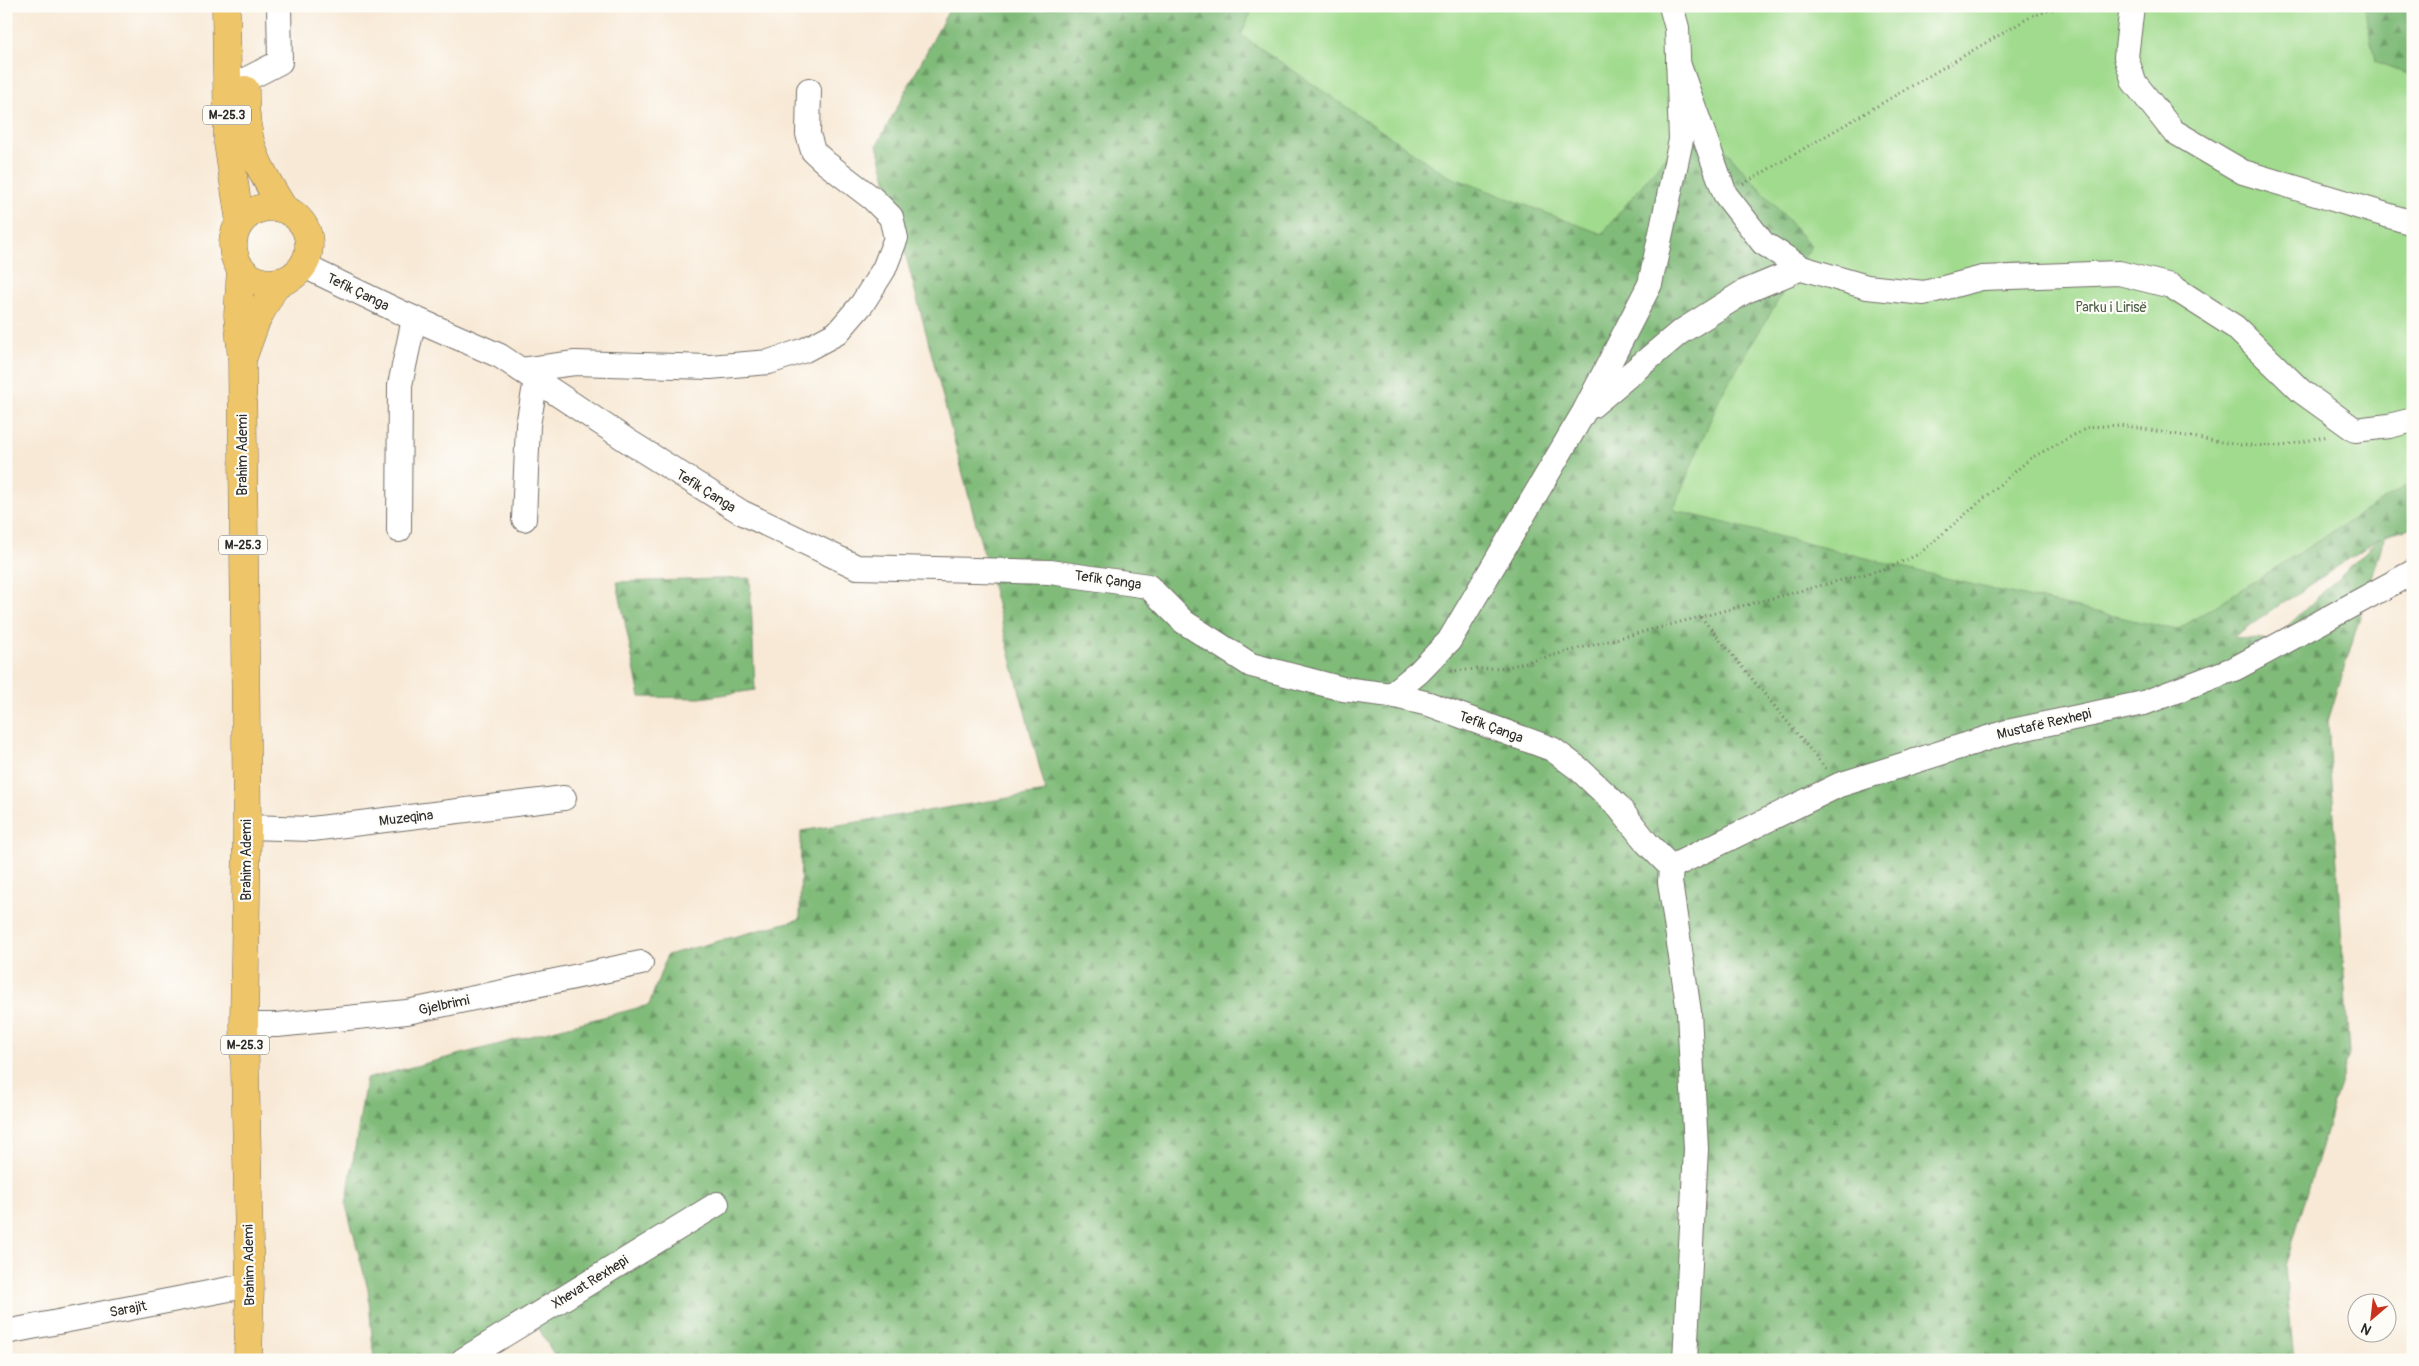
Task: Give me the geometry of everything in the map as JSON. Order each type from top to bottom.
[{"type":"main road","name":"M-25.3","points":[[226,6],[228,143],[240,222]]},
{"type":"main road","name":"M-25.3","points":[[245,6],[244,115],[250,146],[259,171],[284,210]]},
{"type":"main road","points":[[263,208],[284,210],[298,219],[308,236],[308,254],[293,276],[277,282],[259,281],[241,268],[233,248],[235,231],[240,222],[254,211],[263,208]]},
{"type":"main road","name":"Brahim Ademi","points":[[241,268],[238,315],[242,360],[247,827],[244,1025],[250,1285],[248,1360]]},
{"type":"main road","name":"Brahim Ademi","points":[[242,360],[256,321],[277,282]]},
{"type":"street","points":[[245,80],[280,62],[279,6]]},
{"type":"street","points":[[1391,695],[1419,672],[1449,641],[1584,412],[1650,284],[1681,140],[1677,28],[1671,6]]},
{"type":"street","points":[[2132,6],[2126,57],[2134,82],[2173,131],[2243,172],[2413,223]]},
{"type":"street","points":[[1678,63],[1725,194],[1763,243],[1802,268],[1867,287],[1924,293],[1982,278],[2119,273],[2171,286],[2235,327],[2301,391],[2355,430],[2389,426],[2413,420]]},
{"type":"street","points":[[524,519],[529,375],[574,363],[710,367],[769,362],[805,350],[837,332],[862,304],[884,269],[896,238],[891,218],[879,205],[813,151],[808,134],[809,90]]},
{"type":"street","name":"Tefik Çanga","points":[[302,265],[414,319],[500,356],[741,512],[857,566],[1050,572],[1148,586],[1184,622],[1251,665],[1343,689],[1391,695],[1428,704],[1552,750],[1579,769],[1618,805],[1648,843],[1671,867]]},
{"type":"street","points":[[1584,412],[1679,333],[1744,292],[1802,268]]},
{"type":"street","points":[[400,530],[400,385],[414,319]]},
{"type":"street","name":"Mustafë Rexhepi","points":[[1671,867],[1839,785],[2007,732],[2144,703],[2236,668],[2413,572]]},
{"type":"street","name":"Muzeqina","points":[[247,827],[312,829],[564,798]]},
{"type":"street","points":[[1671,867],[1670,882],[1689,1012],[1696,1149],[1685,1360]]},
{"type":"street","name":"Gjelbrimi","points":[[244,1025],[277,1025],[407,1012],[641,963]]},
{"type":"street","name":"Xhevat Rexhepi","points":[[463,1360],[717,1204]]},
{"type":"street","name":"Sarajit","points":[[6,1332],[250,1285]]},
{"type":"path","points":[[1725,194],[2032,16],[2063,6]]},
{"type":"path","points":[[1419,672],[1508,667],[1888,568],[1919,554],[2030,458],[2089,427],[2120,425],[2239,445],[2274,446],[2283,446],[2355,430]]},
{"type":"path","points":[[1701,617],[1839,785]]},
{"type":"green space","points":[[951,6],[2413,6],[2413,527],[2385,535],[2328,721],[2349,1054],[2285,1267],[2294,1360],[557,1360],[538,1327],[465,1360],[374,1360],[368,1289],[346,1205],[366,1079],[649,1005],[667,955],[800,919],[801,831],[1046,792],[877,145]],"holes":[[[2381,537],[2272,641],[2233,637]]]},
{"type":"green space","name":"Parku i Lirisë","points":[[1254,6],[2364,6],[2375,61],[2413,76],[2413,481],[2177,630],[1974,585],[1673,510],[1720,397],[1811,246],[1697,118],[1602,234],[1446,175],[1241,35]]},
{"type":"green space","points":[[750,578],[755,690],[700,698],[640,697],[617,582]]}]
